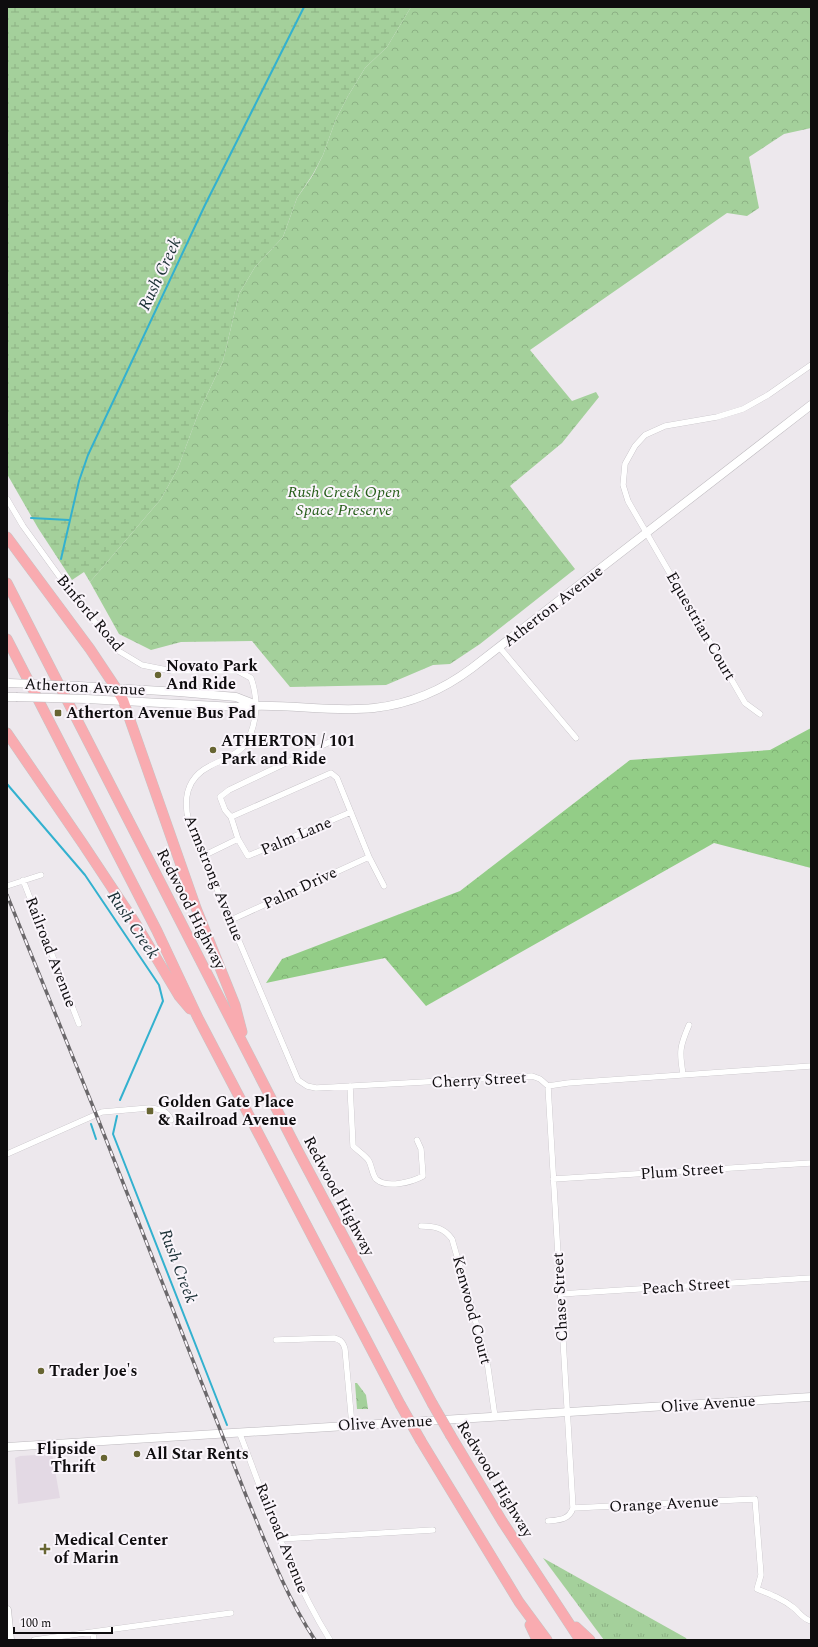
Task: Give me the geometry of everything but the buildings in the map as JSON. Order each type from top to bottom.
[{"type":"highway","points":[[7,537],[90,649],[123,700],[196,908],[235,1005],[248,1053]]},
{"type":"highway","name":"Redwood Highway","points":[[7,583],[298,1151],[432,1403],[502,1520],[561,1613],[580,1640]]},
{"type":"highway","points":[[7,639],[157,931],[198,1018],[400,1404],[519,1602],[547,1640]]},
{"type":"highway","points":[[7,733],[127,912],[179,996],[198,1018]]},
{"type":"highway","points":[[519,1602],[537,1640]]},
{"type":"highway","points":[[561,1613],[590,1640]]},
{"type":"main road","name":"Atherton Avenue","points":[[7,697],[123,700],[236,707],[257,705],[347,709],[373,708],[418,698],[437,690],[463,675],[500,648],[811,405]]},
{"type":"main road","name":"Atherton Avenue","points":[[8,683],[116,688],[236,697],[257,705]]},
{"type":"main road","name":"Olive Avenue","points":[[7,1447],[240,1434],[352,1425],[811,1397]]},
{"type":"main road","points":[[7,1610],[10,1640]]},
{"type":"street","name":"Equestrian Court","points":[[760,714],[745,702],[648,532],[628,501],[623,485],[625,464],[635,446],[645,435],[665,426],[717,417],[743,410],[768,395],[811,365]]},
{"type":"street","name":"Binford Road","points":[[7,499],[23,526],[62,580],[117,650],[142,665],[172,671],[238,671],[251,678],[255,688],[257,705]]},
{"type":"street","points":[[500,648],[576,738]]},
{"type":"street","name":"Armstrong Avenue","points":[[257,705],[253,728],[247,742],[231,756],[208,766],[196,776],[189,786],[186,797],[186,810],[189,823],[257,984]]},
{"type":"street","name":"Palm Lane","points":[[336,739],[229,790],[220,797],[225,810],[231,817],[238,839],[248,856],[351,812]]},
{"type":"street","points":[[231,817],[331,773],[337,778],[369,857],[384,886]]},
{"type":"street","points":[[203,856],[238,839]]},
{"type":"street","name":"Palm Drive","points":[[231,920],[369,857]]},
{"type":"street","points":[[7,886],[41,875]]},
{"type":"street","name":"Railroad Avenue","points":[[23,880],[79,1024]]},
{"type":"street","name":"Cherry Street","points":[[257,984],[298,1080],[307,1086],[316,1088],[532,1076],[540,1079],[548,1086],[568,1083],[683,1074],[811,1066]]},
{"type":"street","points":[[683,1074],[679,1055],[681,1042],[689,1025]]},
{"type":"street","points":[[350,1086],[353,1146],[369,1161],[374,1177],[381,1183],[398,1184],[413,1182],[423,1176],[421,1149],[417,1140]]},
{"type":"street","name":"Chase Street","points":[[548,1086],[573,1508]]},
{"type":"street","points":[[7,1153],[102,1112],[157,1109],[166,1113],[171,1120]]},
{"type":"street","name":"Plum Street","points":[[553,1179],[811,1163]]},
{"type":"street","name":"Kenwood Court","points":[[421,1226],[436,1226],[447,1232],[452,1239],[487,1361],[495,1417]]},
{"type":"street","name":"Peach Street","points":[[560,1294],[811,1278]]},
{"type":"street","points":[[276,1340],[334,1338],[343,1342],[345,1349],[352,1425]]},
{"type":"street","name":"Railroad Avenue","points":[[240,1434],[280,1539],[303,1592],[330,1640]]},
{"type":"street","name":"Orange Avenue","points":[[573,1508],[755,1499],[761,1575],[757,1589],[775,1596],[806,1619],[811,1621]]},
{"type":"street","points":[[548,1521],[566,1519],[571,1515],[573,1508]]},
{"type":"street","points":[[280,1539],[433,1530]]},
{"type":"street","points":[[34,1640],[231,1613]]},
{"type":"street","points":[[93,1632],[94,1640]]},
{"type":"shaded area","points":[[52,1454],[60,1498],[18,1504],[15,1458],[20,1456]]},
{"type":"green space","points":[[7,7],[411,7],[387,47],[365,68],[348,96],[336,119],[323,155],[313,174],[297,198],[283,237],[255,267],[239,294],[223,361],[198,414],[178,468],[161,499],[90,582],[84,572],[72,580],[38,528],[7,474]]},
{"type":"green space","name":"Rush Creek Open Space Preserve","points":[[411,7],[811,7],[811,128],[784,134],[749,157],[759,208],[747,216],[727,213],[530,350],[572,401],[596,392],[599,397],[562,443],[510,486],[575,569],[480,644],[450,664],[433,665],[386,685],[290,687],[252,641],[181,642],[151,650],[119,634],[90,582],[161,499],[178,468],[198,414],[223,361],[239,294],[255,267],[283,237],[297,198],[313,175],[323,155],[336,119],[348,96],[365,68],[387,47]]},
{"type":"green space","points":[[811,728],[811,868],[714,843],[426,1006],[385,958],[266,983],[282,959],[460,891],[630,760],[770,750]]},
{"type":"green space","points":[[355,1383],[357,1383],[366,1395],[368,1409],[357,1409]]},
{"type":"green space","points":[[543,1558],[686,1638],[687,1640],[604,1640]]},
{"type":"waterway","name":"Rush Creek","points":[[61,559],[79,481],[88,455],[205,205],[304,7]]},
{"type":"waterway","points":[[31,518],[69,520]]},
{"type":"waterway","name":"Rush Creek","points":[[7,784],[85,875],[159,985],[163,1001],[120,1100]]},
{"type":"waterway","name":"Rush Creek","points":[[117,1116],[113,1134],[227,1425]]},
{"type":"waterway","points":[[91,1124],[96,1139]]},
{"type":"railway","points":[[7,895],[96,1114],[247,1498],[286,1588],[315,1640]]},
{"type":"place","name":"Novato Park And Ride","points":[[158,675]]},
{"type":"place","name":"Atherton Avenue Bus Pad","points":[[58,713]]},
{"type":"place","name":"ATHERTON / 101 Park and Ride","points":[[213,750]]},
{"type":"place","name":"Golden Gate Place & Railroad Avenue","points":[[150,1111]]},
{"type":"place","name":"Trader Joe's","points":[[41,1371]]},
{"type":"place","name":"All Star Rents","points":[[137,1454]]},
{"type":"place","name":"Flipside Thrift","points":[[104,1458]]},
{"type":"place","name":"Medical Center of Marin","points":[[45,1549]]}]
